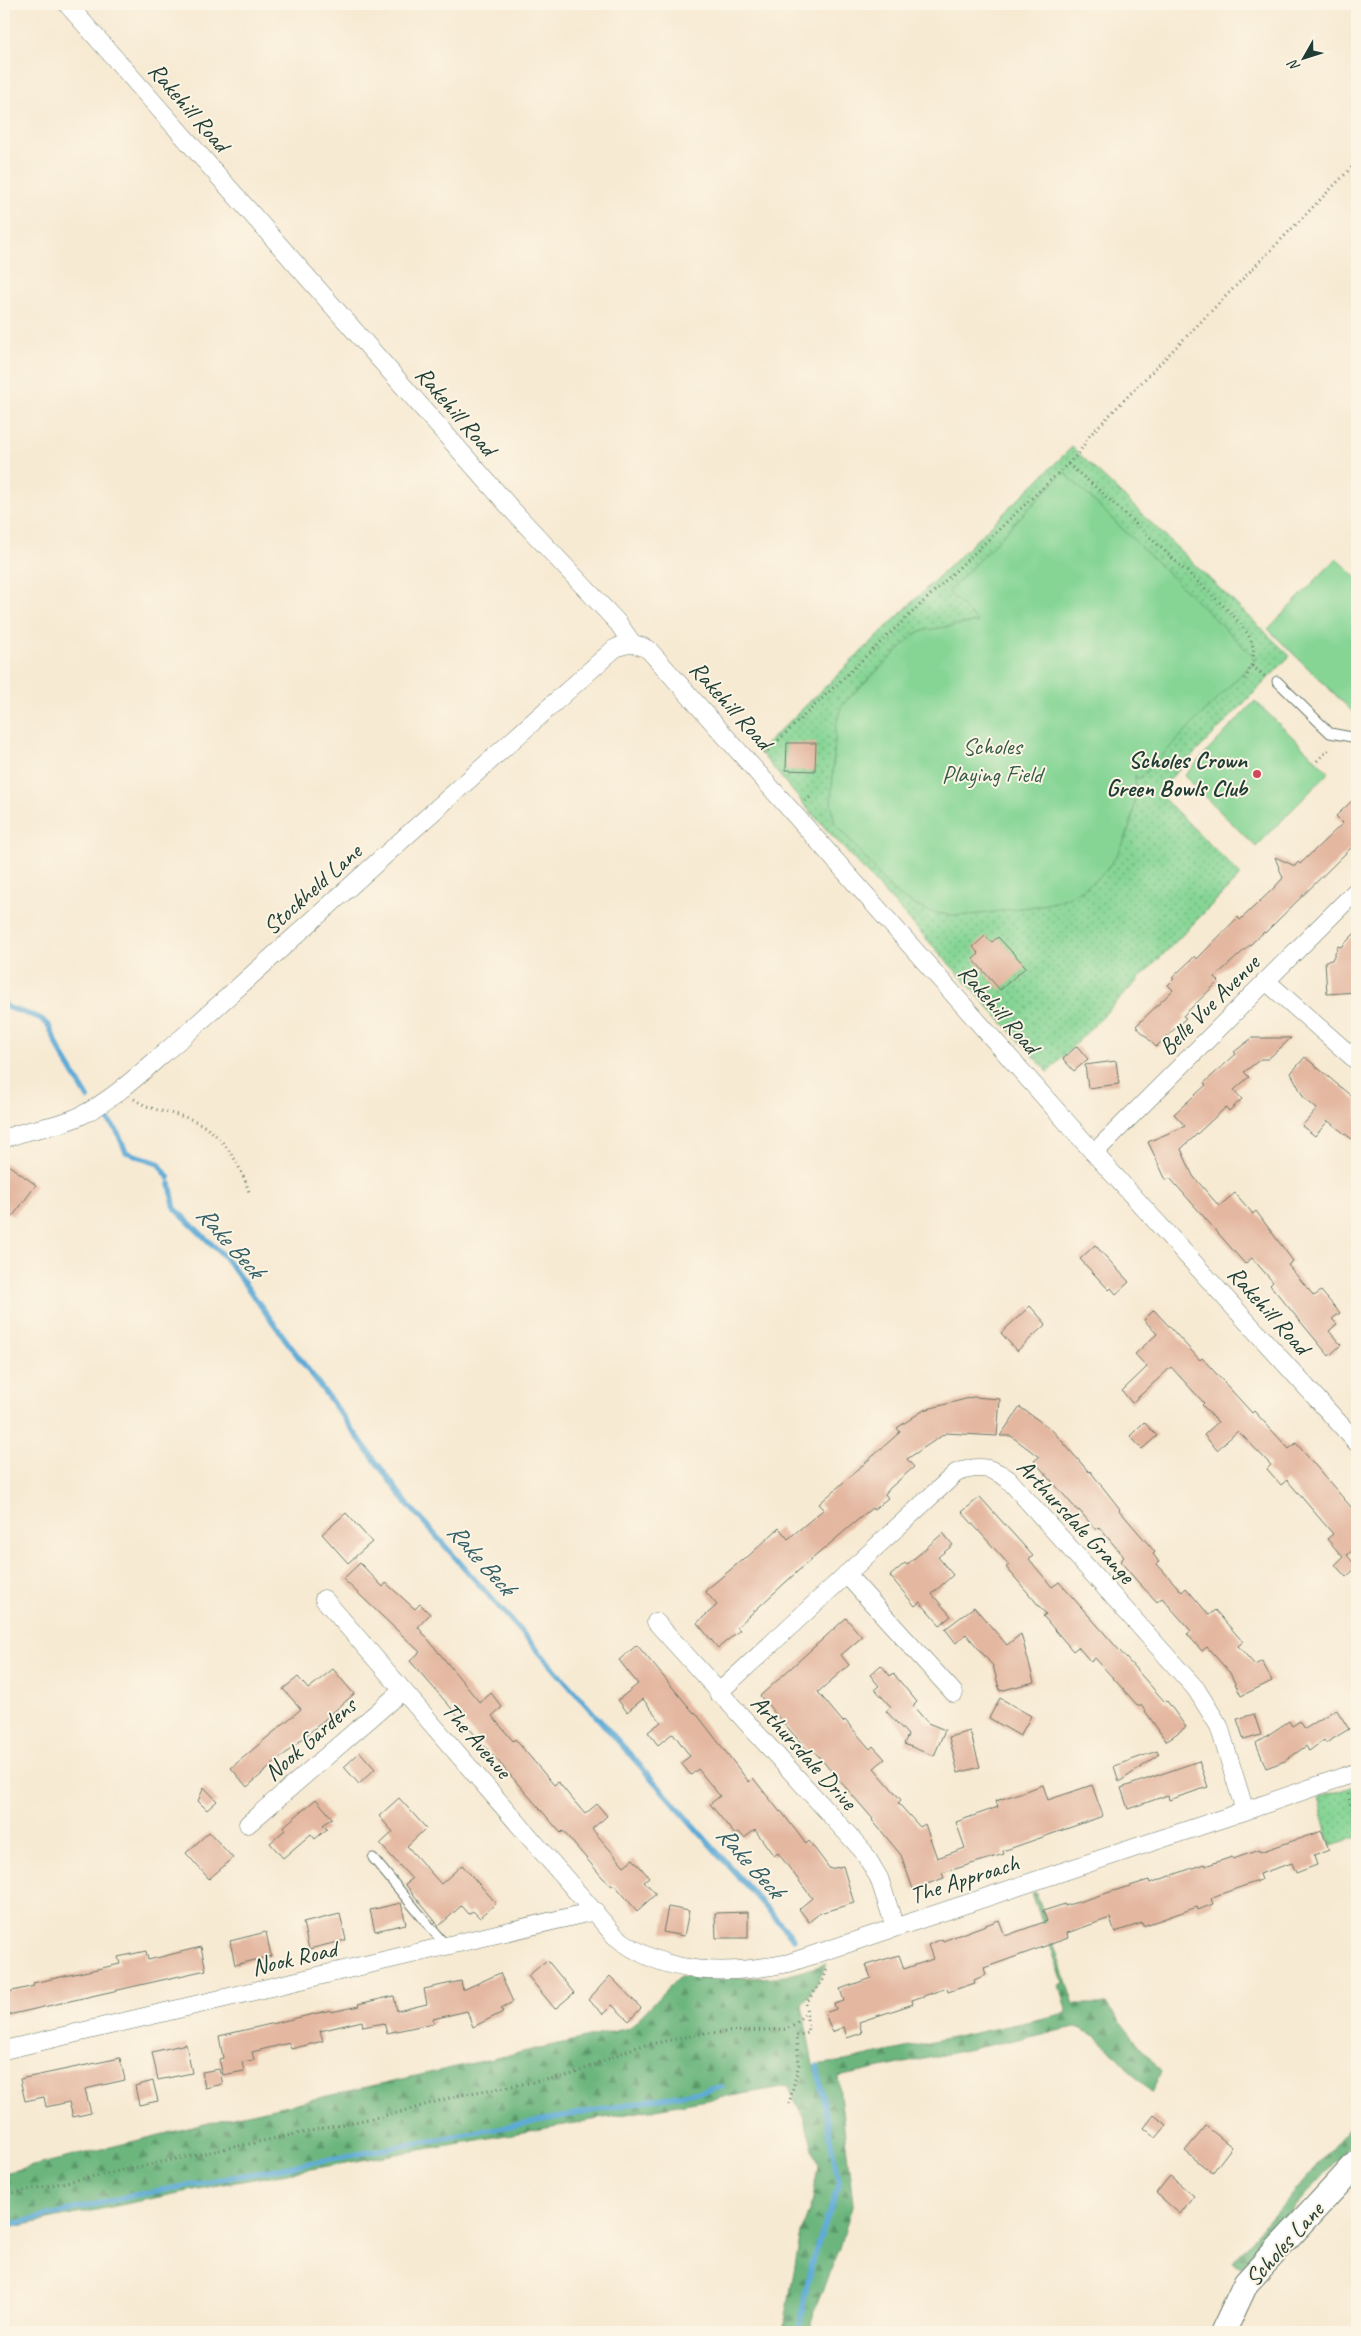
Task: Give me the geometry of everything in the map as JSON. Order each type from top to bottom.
[{"type":"street","name":"Rakehill Road","points":[[67,4],[514,512],[618,622],[632,644],[650,650],[1094,1153],[1357,1443]]},
{"type":"street","name":"Stockheld Lane","points":[[4,1139],[14,1134],[46,1128],[80,1116],[110,1099],[183,1037],[614,649],[632,644]]},
{"type":"street","name":"Belle Vue Avenue","points":[[1094,1153],[1357,890]]},
{"type":"street","points":[[1266,981],[1357,1061]]},
{"type":"street","name":"Arthursdale Grange","points":[[718,1693],[956,1473],[969,1468],[983,1467],[997,1471],[1008,1479],[1196,1689],[1219,1726],[1245,1812]]},
{"type":"street","points":[[846,1574],[954,1693]]},
{"type":"street","name":"The Avenue","points":[[324,1599],[595,1911]]},
{"type":"street","name":"Arthursdale Drive","points":[[656,1622],[867,1858],[879,1878],[895,1926]]},
{"type":"street","name":"Nook Gardens","points":[[248,1824],[403,1690]]},
{"type":"street","name":"The Approach","points":[[595,1911],[615,1936],[632,1950],[657,1961],[682,1968],[760,1969],[829,1951],[895,1926],[1245,1812],[1350,1774]]},
{"type":"street","name":"Nook Road","points":[[4,2050],[595,1911]]},
{"type":"street","name":"Scholes Lane","points":[[1223,2332],[1246,2283],[1357,2163]]},
{"type":"lane","points":[[1277,680],[1330,733],[1357,738]]},
{"type":"lane","points":[[374,1858],[446,1946]]},
{"type":"path","points":[[753,765],[1068,464],[1084,448],[1090,435],[1357,162]]},
{"type":"path","points":[[1068,464],[1098,489],[1229,610],[1248,632],[1255,656],[1245,679]]},
{"type":"path","points":[[121,1088],[143,1105],[155,1111],[182,1116],[216,1136],[240,1167],[249,1192]]},
{"type":"path","points":[[1350,1774],[1357,1827]]},
{"type":"path","points":[[789,2104],[799,2064],[796,2036],[808,2033],[805,2013],[808,2000],[827,1972],[829,1951]]},
{"type":"path","points":[[4,2195],[397,2113],[460,2095],[568,2076],[636,2047],[705,2033],[786,2029],[796,2023],[805,2013]]},
{"type":"green space","name":"Scholes Playing Field","points":[[1072,447],[1290,656],[1157,792],[1241,875],[1048,1072],[807,808],[759,751]]},
{"type":"green space","name":"Scholes Playing Field","points":[[1064,472],[1256,659],[1139,779],[1135,775],[1133,813],[1121,848],[1111,864],[1083,889],[1059,901],[1044,905],[974,915],[946,915],[933,912],[919,907],[892,890],[834,821],[831,802],[836,725],[841,707],[915,634],[926,630],[978,622],[948,592]]},
{"type":"green space","points":[[1337,558],[1357,578],[1357,716],[1268,629]]},
{"type":"green space","name":"Scholes Crown Green Bowls Club","points":[[1255,701],[1329,772],[1256,847],[1184,776]]},
{"type":"green space","points":[[1357,1785],[1357,1837],[1331,1845],[1318,1798]]},
{"type":"green space","points":[[1036,1892],[1074,2004],[1106,2004],[1161,2072],[1151,2093],[1098,2037],[1076,2027],[838,2077],[853,2203],[840,2248],[814,2310],[811,2332],[783,2332],[801,2233],[813,2199],[818,2165],[804,2119],[788,2086],[213,2186],[4,2229],[4,2173],[225,2119],[629,2028],[680,1976],[763,1978],[786,1976],[826,1964],[819,1980],[802,2005],[813,2065],[845,2061],[1067,2013],[1059,1985],[1063,1983],[1032,1893]]},
{"type":"green space","points":[[1357,2119],[1357,2138],[1242,2267],[1233,2262]]},
{"type":"building","points":[[787,743],[816,743],[815,771],[786,770]]},
{"type":"building","points":[[1357,796],[1357,842],[1265,933],[1215,977],[1219,981],[1183,1016],[1186,1018],[1156,1047],[1136,1026],[1173,990],[1168,985],[1174,979],[1172,978],[1195,956],[1197,959],[1238,917],[1240,920],[1283,878],[1275,857],[1295,866],[1298,862],[1300,864],[1343,823],[1336,816]]},
{"type":"building","points":[[1357,931],[1357,992],[1327,994],[1325,961],[1332,960],[1338,946],[1341,947]]},
{"type":"building","points":[[985,936],[992,942],[998,937],[1026,967],[1000,990],[973,959],[979,954],[973,947]]},
{"type":"building","points":[[1252,1038],[1291,1038],[1268,1059],[1261,1059],[1244,1072],[1249,1077],[1234,1090],[1242,1099],[1229,1111],[1226,1107],[1181,1149],[1193,1176],[1219,1206],[1235,1193],[1253,1214],[1256,1211],[1293,1261],[1288,1265],[1314,1296],[1321,1291],[1340,1313],[1332,1319],[1337,1324],[1329,1331],[1341,1345],[1329,1356],[1270,1285],[1273,1282],[1252,1258],[1245,1264],[1170,1178],[1166,1180],[1148,1142],[1185,1126],[1174,1114],[1236,1054],[1234,1052]]},
{"type":"building","points":[[1077,1046],[1088,1059],[1074,1071],[1063,1059]]},
{"type":"building","points":[[1305,1057],[1357,1101],[1357,1143],[1328,1121],[1315,1136],[1302,1126],[1317,1109],[1304,1098],[1291,1073]]},
{"type":"building","points":[[1116,1061],[1119,1084],[1088,1088],[1085,1065]]},
{"type":"building","points":[[4,1162],[36,1185],[13,1216],[4,1210]]},
{"type":"building","points":[[1095,1245],[1129,1282],[1116,1294],[1111,1288],[1109,1290],[1080,1259]]},
{"type":"building","points":[[1030,1306],[1046,1324],[1017,1351],[1001,1333]]},
{"type":"building","points":[[1154,1310],[1200,1360],[1202,1358],[1252,1413],[1254,1411],[1289,1449],[1296,1443],[1357,1514],[1357,1547],[1347,1555],[1357,1567],[1346,1577],[1335,1565],[1343,1557],[1327,1539],[1333,1534],[1287,1480],[1281,1485],[1267,1469],[1271,1465],[1238,1431],[1217,1450],[1204,1435],[1218,1422],[1202,1405],[1204,1403],[1171,1367],[1132,1403],[1122,1391],[1147,1367],[1135,1354],[1157,1334],[1144,1320]]},
{"type":"building","points":[[973,1397],[1000,1399],[997,1436],[946,1433],[907,1459],[914,1467],[890,1488],[885,1494],[888,1498],[873,1510],[872,1508],[867,1512],[798,1571],[737,1627],[740,1630],[718,1648],[697,1623],[717,1605],[705,1591],[743,1561],[779,1528],[788,1539],[824,1509],[819,1504],[900,1432],[897,1428],[924,1410]]},
{"type":"building","points":[[1020,1407],[1052,1430],[1090,1471],[1119,1510],[1155,1552],[1153,1554],[1159,1562],[1157,1564],[1182,1592],[1186,1588],[1209,1615],[1215,1610],[1243,1642],[1238,1646],[1255,1665],[1262,1661],[1272,1681],[1241,1696],[1230,1673],[1207,1647],[1202,1651],[1187,1634],[1191,1631],[1162,1598],[1157,1602],[1137,1581],[1120,1561],[1124,1557],[1099,1527],[1096,1530],[1034,1461],[1039,1457],[1011,1436],[1000,1436]]},
{"type":"building","points":[[1144,1422],[1157,1436],[1142,1449],[1130,1436]]},
{"type":"building","points":[[980,1497],[1033,1556],[1029,1559],[1052,1587],[1059,1582],[1165,1702],[1167,1701],[1186,1727],[1166,1741],[1141,1705],[1139,1707],[1095,1658],[1091,1662],[1078,1647],[1073,1651],[1043,1616],[1046,1614],[1006,1567],[1009,1565],[962,1512]]},
{"type":"building","points":[[346,1513],[372,1542],[348,1563],[322,1534]]},
{"type":"building","points":[[943,1533],[953,1545],[938,1557],[953,1575],[932,1594],[951,1616],[940,1625],[920,1602],[915,1606],[890,1576],[905,1563],[907,1565]]},
{"type":"building","points":[[360,1563],[383,1587],[386,1583],[415,1609],[420,1604],[430,1614],[418,1627],[480,1703],[491,1693],[502,1707],[492,1716],[513,1741],[515,1739],[554,1785],[558,1782],[585,1814],[597,1804],[607,1816],[592,1829],[624,1866],[633,1859],[649,1877],[644,1881],[656,1894],[637,1911],[614,1884],[612,1886],[603,1878],[563,1831],[561,1833],[410,1661],[420,1652],[343,1579]]},
{"type":"building","points":[[974,1607],[1007,1645],[1021,1634],[1034,1682],[1000,1691],[993,1666],[966,1634],[956,1643],[945,1629]]},
{"type":"building","points":[[846,1618],[862,1637],[841,1655],[849,1665],[818,1692],[843,1722],[845,1720],[870,1749],[873,1746],[885,1759],[874,1768],[901,1800],[898,1803],[920,1827],[925,1824],[937,1858],[965,1848],[956,1822],[998,1807],[996,1801],[1043,1785],[1048,1800],[1092,1785],[1103,1816],[1003,1851],[1004,1854],[942,1873],[944,1878],[913,1889],[901,1855],[873,1819],[813,1750],[810,1753],[760,1696]]},
{"type":"building","points":[[637,1645],[695,1712],[749,1782],[753,1778],[806,1844],[809,1841],[830,1869],[843,1866],[854,1903],[820,1913],[809,1922],[799,1909],[812,1898],[778,1853],[774,1856],[755,1830],[744,1838],[739,1832],[735,1835],[710,1804],[720,1796],[698,1769],[691,1775],[681,1763],[690,1756],[673,1733],[658,1745],[648,1732],[661,1722],[643,1699],[627,1712],[618,1700],[638,1684],[619,1660]]},
{"type":"building","points":[[881,1665],[890,1676],[893,1673],[917,1702],[913,1706],[928,1723],[945,1730],[934,1756],[904,1744],[908,1735],[886,1711],[891,1707],[875,1689],[879,1686],[870,1675]]},
{"type":"building","points":[[333,1669],[354,1694],[247,1787],[231,1768],[301,1709],[283,1689],[298,1677],[308,1689]]},
{"type":"building","points":[[1000,1698],[1031,1716],[1020,1736],[989,1718]]},
{"type":"building","points":[[1336,1709],[1349,1729],[1326,1743],[1324,1740],[1309,1751],[1306,1746],[1285,1761],[1266,1768],[1256,1743],[1289,1721],[1292,1726],[1300,1721],[1305,1729]]},
{"type":"building","points":[[1254,1714],[1261,1735],[1244,1740],[1237,1719]]},
{"type":"building","points":[[970,1731],[980,1767],[958,1773],[949,1737]]},
{"type":"building","points":[[1157,1751],[1159,1755],[1119,1782],[1114,1766]]},
{"type":"building","points":[[360,1752],[375,1769],[359,1784],[344,1767]]},
{"type":"building","points":[[1199,1761],[1208,1787],[1169,1800],[1168,1795],[1128,1809],[1121,1788]]},
{"type":"building","points":[[204,1787],[217,1801],[207,1810],[198,1801]]},
{"type":"building","points":[[399,1798],[426,1828],[407,1846],[441,1884],[462,1865],[496,1903],[480,1918],[473,1911],[468,1914],[461,1906],[439,1926],[405,1884],[412,1879],[380,1844],[393,1832],[379,1816]]},
{"type":"building","points":[[316,1799],[332,1818],[323,1825],[327,1829],[315,1839],[311,1834],[283,1858],[270,1843],[285,1830],[283,1827]]},
{"type":"building","points":[[1322,1831],[1329,1850],[1314,1856],[1317,1865],[1296,1873],[1292,1863],[1259,1874],[1261,1880],[1215,1896],[1211,1899],[1213,1904],[1198,1910],[1197,1907],[1143,1926],[1142,1923],[1115,1932],[1110,1918],[1067,1933],[1068,1938],[984,1968],[986,1975],[974,1980],[975,1983],[948,1992],[947,1988],[912,2000],[913,2004],[859,2022],[862,2033],[847,2038],[844,2027],[832,2032],[825,2013],[836,2009],[834,2004],[844,2001],[840,1989],[871,1978],[866,1965],[899,1955],[904,1969],[933,1959],[928,1945],[999,1920],[1005,1936],[1047,1921],[1043,1911],[1149,1880],[1150,1883],[1204,1864],[1205,1866],[1232,1857],[1233,1859],[1259,1850],[1260,1852]]},
{"type":"building","points":[[209,1832],[233,1858],[209,1879],[186,1853]]},
{"type":"building","points":[[401,1903],[406,1924],[375,1931],[370,1910]]},
{"type":"building","points":[[668,1907],[689,1911],[684,1936],[663,1932]]},
{"type":"building","points":[[748,1912],[748,1938],[716,1938],[715,1913]]},
{"type":"building","points":[[340,1914],[346,1940],[309,1949],[303,1923]]},
{"type":"building","points":[[266,1932],[271,1956],[235,1965],[230,1941]]},
{"type":"building","points":[[201,1947],[206,1970],[4,2016],[4,1993],[34,1986],[33,1983],[120,1964],[118,1957],[146,1951],[148,1960]]},
{"type":"building","points":[[547,1960],[574,1993],[555,2009],[528,1976]]},
{"type":"building","points":[[500,1973],[513,2002],[501,2008],[503,2012],[473,2027],[467,2011],[433,2019],[434,2023],[387,2033],[384,2023],[363,2027],[362,2021],[320,2031],[323,2041],[291,2049],[289,2043],[252,2052],[254,2060],[242,2062],[244,2071],[223,2075],[219,2059],[223,2058],[219,2036],[331,2010],[331,2012],[359,2006],[358,2004],[394,1996],[397,2011],[427,2004],[424,1989],[461,1981],[463,1990]]},
{"type":"building","points":[[610,1976],[641,2008],[629,2021],[612,2005],[603,2014],[588,2000]]},
{"type":"building","points":[[186,2044],[192,2073],[158,2080],[152,2052]]},
{"type":"building","points":[[120,2058],[125,2080],[85,2089],[91,2113],[73,2117],[69,2102],[46,2107],[44,2097],[25,2101],[20,2079]]},
{"type":"building","points":[[219,2069],[223,2084],[205,2088],[202,2072]]},
{"type":"building","points":[[153,2081],[158,2101],[139,2105],[135,2086]]},
{"type":"building","points":[[1154,2115],[1167,2125],[1156,2138],[1144,2128]]},
{"type":"building","points":[[1206,2126],[1232,2147],[1212,2173],[1185,2151]]},
{"type":"building","points":[[1170,2176],[1194,2196],[1180,2214],[1156,2193]]},
{"type":"waterway","name":"Rake Beck","points":[[4,1003],[7,1007],[40,1018],[49,1026],[61,1053],[88,1098]]},
{"type":"waterway","name":"Rake Beck","points":[[106,1118],[117,1131],[126,1152],[158,1163],[169,1178]]},
{"type":"waterway","name":"Rake Beck","points":[[170,1184],[175,1209],[224,1256],[405,1501],[794,1939]]},
{"type":"waterway","name":"Rake Beck","points":[[798,2332],[811,2264],[839,2185],[817,2066]]},
{"type":"waterway","points":[[4,2226],[130,2196],[722,2087]]},
{"type":"place","name":"Scholes Crown Green Bowls Club","points":[[1257,774]]}]
